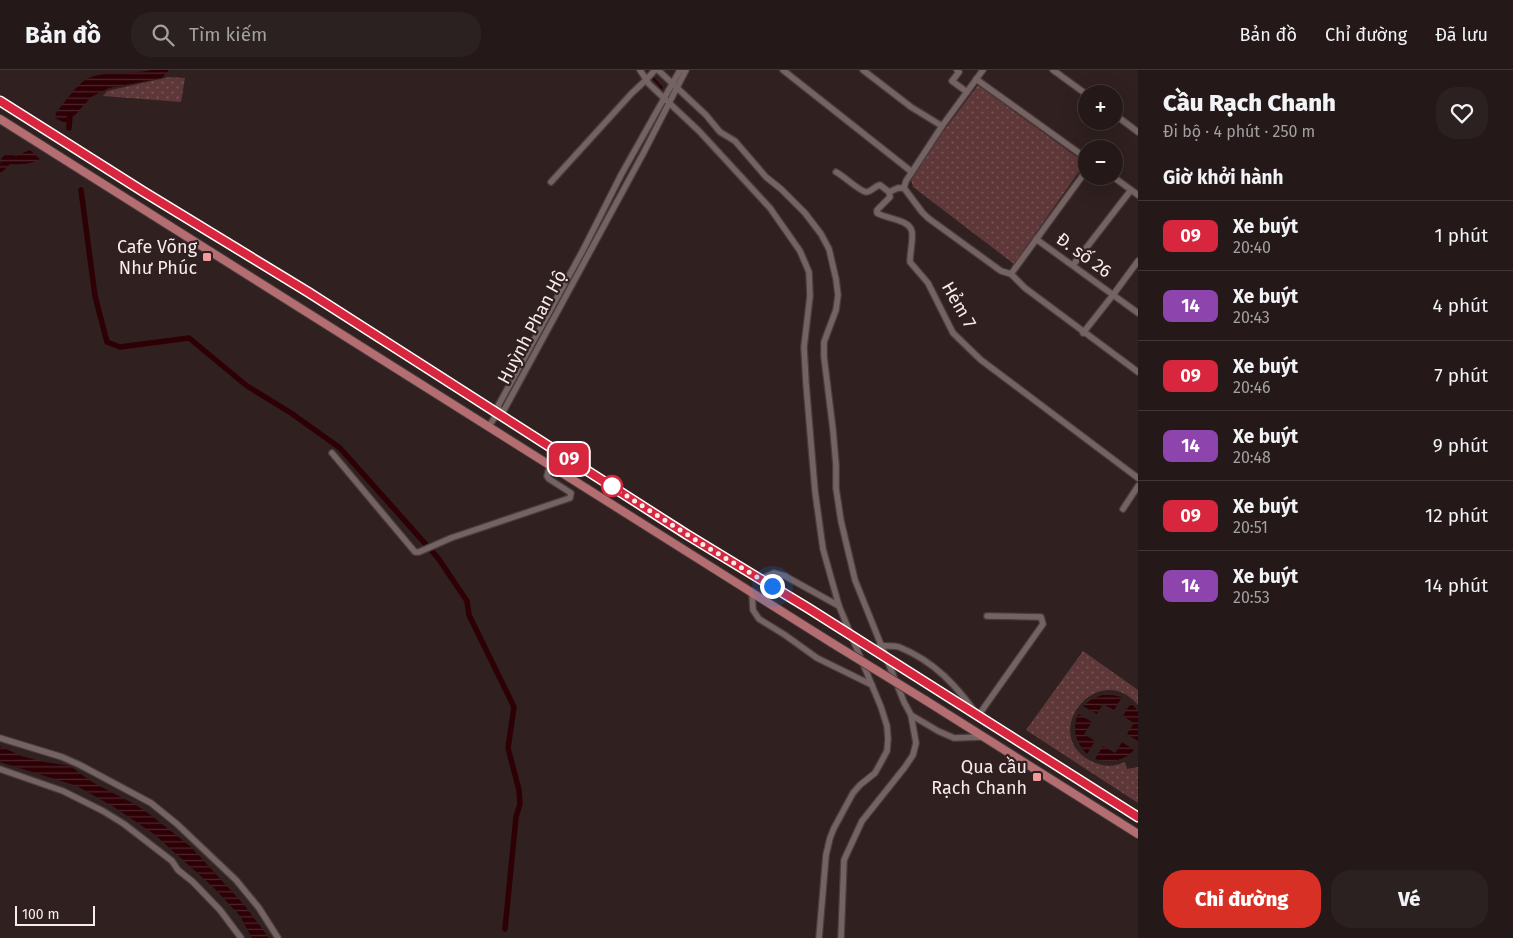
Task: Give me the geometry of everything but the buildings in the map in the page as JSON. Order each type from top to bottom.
[{"type":"main road","points":[[0,101],[160,202],[308,292],[694,539],[808,608],[1138,817]]},
{"type":"main road","points":[[0,119],[1138,834]]},
{"type":"main road","points":[[151,213],[160,202]]},
{"type":"street","points":[[640,70],[663,98],[698,131],[770,208],[808,266],[810,296],[804,355],[812,462],[823,549],[839,606],[887,726],[887,750],[875,773],[853,793],[832,833],[826,855],[819,938]]},
{"type":"street","points":[[551,182],[632,93],[656,70],[706,115],[720,132],[735,141],[766,177],[805,213],[829,248],[838,295],[836,310],[824,342],[824,357],[833,430],[836,488],[849,562],[880,644],[911,715],[916,743],[913,755],[905,767],[862,821],[844,860],[841,938]]},
{"type":"street","name":"Huỳnh Phan Hộ","points":[[680,70],[674,87],[669,104],[504,410],[498,412],[498,406],[663,98],[674,87],[686,70]]},
{"type":"street","points":[[783,70],[912,172]]},
{"type":"street","points":[[863,70],[910,107],[942,126]]},
{"type":"street","points":[[957,70],[959,72],[952,81],[967,92]]},
{"type":"street","points":[[904,188],[906,181],[942,126],[983,70]]},
{"type":"street","points":[[1055,71],[1078,88]]},
{"type":"street","points":[[976,79],[1078,152]]},
{"type":"street","points":[[1123,121],[1138,132]]},
{"type":"street","points":[[836,172],[863,191],[869,191],[880,185],[889,192],[898,188],[904,188]]},
{"type":"street","points":[[1011,274],[1078,182]]},
{"type":"street","points":[[1123,184],[1138,195]]},
{"type":"street","points":[[904,188],[928,218],[1001,272],[1011,274],[1024,288],[1138,372]]},
{"type":"street","points":[[1073,266],[1131,190]]},
{"type":"street","name":"Hẻm 7","points":[[889,192],[890,197],[877,210],[877,213],[903,223],[910,228],[912,233],[910,262],[928,283],[953,333],[982,360],[1138,478]]},
{"type":"street","name":"Đ. số 26","points":[[1036,239],[1138,313]]},
{"type":"street","points":[[1083,332],[1138,261]]},
{"type":"street","points":[[490,426],[498,412]]},
{"type":"street","points":[[332,453],[412,550],[418,552],[570,498],[571,493],[547,476],[550,465]]},
{"type":"street","points":[[1123,509],[1138,486]]},
{"type":"street","points":[[761,579],[774,573],[785,576],[839,606]]},
{"type":"street","points":[[752,593],[753,610],[759,619],[811,654],[872,685]]},
{"type":"street","points":[[880,644],[889,647],[896,646],[916,655],[935,667],[961,691],[978,716],[1043,624],[1041,617],[987,616]]},
{"type":"street","points":[[911,715],[954,738],[985,737]]},
{"type":"street","points":[[0,738],[62,757],[151,803],[177,824],[236,880],[259,908],[278,938]]},
{"type":"street","points":[[0,769],[63,791],[124,824],[172,861],[178,870],[220,910],[241,938]]},
{"type":"shaded area","points":[[169,70],[162,78],[109,88],[91,97],[68,123],[55,118],[56,113],[70,95],[85,80],[99,75]]},
{"type":"shaded area","points":[[169,77],[185,78],[181,102],[103,96],[107,91]]},
{"type":"shaded area","points":[[978,85],[1078,158],[1078,173],[1014,264],[913,187],[910,176]]},
{"type":"shaded area","points":[[30,150],[40,159],[25,164],[10,164],[0,174],[1,161],[4,156],[16,156]]},
{"type":"shaded area","points":[[1083,651],[1138,690],[1138,705],[1122,693],[1106,690],[1092,695],[1080,705],[1072,719],[1070,734],[1076,749],[1091,761],[1108,766],[1125,762],[1127,769],[1138,767],[1138,803],[1026,730]]},
{"type":"shaded area","points":[[1102,695],[1122,697],[1114,710],[1103,704],[1097,714],[1083,706],[1092,699]]},
{"type":"shaded area","points":[[1131,703],[1138,711],[1138,741],[1127,734],[1134,723],[1123,716]]},
{"type":"shaded area","points":[[1078,714],[1092,722],[1084,734],[1095,741],[1087,754],[1077,740],[1075,725]]},
{"type":"shaded area","points":[[1122,742],[1134,750],[1121,759],[1106,761],[1095,759],[1103,746],[1115,753]]},
{"type":"shaded area","points":[[0,746],[21,756],[70,766],[92,782],[136,805],[152,816],[191,847],[245,906],[269,938],[252,938],[240,916],[214,888],[154,834],[114,807],[77,786],[0,762]]},
{"type":"waterway","points":[[652,77],[662,88]]},
{"type":"waterway","points":[[69,128],[70,115]]},
{"type":"waterway","points":[[81,190],[95,296],[107,342],[120,347],[189,338],[247,386],[291,413],[340,448],[438,558],[467,601],[469,615],[514,707],[508,748],[519,790],[520,804],[516,817],[505,929]]},
{"type":"bus line","name":"09","points":[[0,101],[53,136],[308,292],[686,534],[808,608],[1138,817]]},
{"type":"place","name":"Cafe Võng Như Phúc","points":[[207,257]]},
{"type":"place","name":"Qua cầu Rạch Chanh","points":[[1037,777]]},
{"type":"route","points":[[612,486],[608,484],[772,586]]}]
